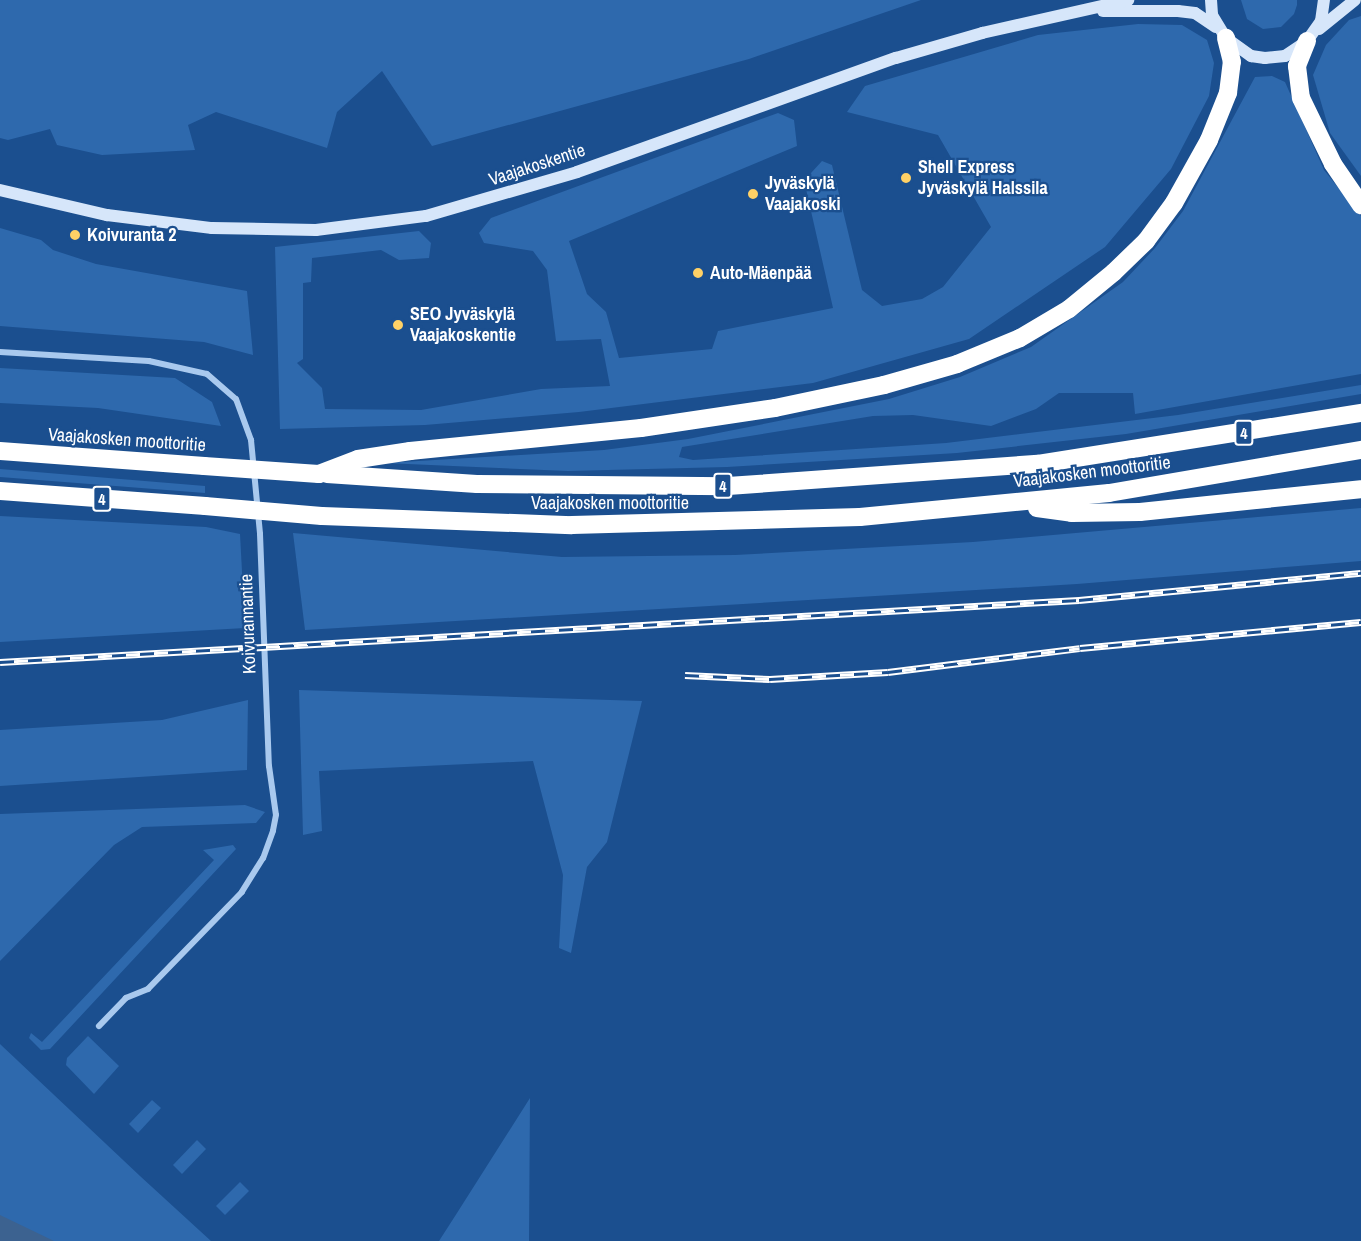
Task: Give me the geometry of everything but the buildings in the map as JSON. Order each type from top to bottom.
[{"type":"highway","points":[[319,474],[358,459],[410,451],[642,428],[775,408],[884,385],[957,364],[1020,338],[1069,309],[1114,272],[1146,241],[1174,203],[1209,140],[1228,93],[1232,62],[1222,33]]},
{"type":"highway","points":[[1310,38],[1297,66],[1300,98],[1333,164],[1361,205]]},
{"type":"highway","name":"Vaajakosken moottoritie","points":[[0,451],[477,484],[740,485],[1038,464],[1361,413]]},
{"type":"highway","name":"Vaajakosken moottoritie","points":[[0,491],[322,516],[476,524],[650,525],[860,517],[1009,504],[1197,480],[1361,450]]},
{"type":"highway","points":[[1009,504],[1072,513],[1140,512],[1361,489]]},
{"type":"main road","name":"Vaajakoskentie","points":[[0,190],[107,214],[212,228],[316,230],[426,216],[480,204],[577,172],[896,58],[1068,13],[1128,0]]},
{"type":"main road","points":[[1211,0],[1222,33]]},
{"type":"main road","points":[[1310,38],[1321,21],[1324,0]]},
{"type":"main road","points":[[1310,38],[1355,0]]},
{"type":"main road","name":"Vaajakoskentie","points":[[1068,13],[1178,11],[1195,13],[1251,56],[1265,58],[1285,56],[1310,38]]},
{"type":"street","name":"Koivurannantie","points":[[0,352],[149,362],[207,374],[236,399],[251,440],[260,534],[269,766],[276,816],[273,831],[263,858],[242,892],[147,989],[126,998],[99,1026]]},
{"type":"shaded area","points":[[0,0],[921,0],[749,59],[432,146],[382,71],[337,112],[327,148],[216,112],[188,125],[195,150],[102,155],[57,145],[50,129],[8,140],[0,138]]},
{"type":"shaded area","points":[[1241,0],[1297,0],[1297,5],[1294,14],[1281,27],[1263,29],[1247,19]]},
{"type":"shaded area","points":[[1361,16],[1361,176],[1330,133],[1313,75],[1326,45],[1349,20]]},
{"type":"shaded area","points":[[1138,24],[1182,25],[1207,40],[1214,63],[1209,96],[1171,169],[1105,247],[969,339],[813,383],[579,412],[425,425],[280,429],[275,247],[419,231],[431,243],[429,258],[399,260],[381,250],[312,258],[311,282],[303,283],[303,359],[297,363],[322,388],[325,409],[421,410],[541,389],[610,386],[601,339],[556,341],[547,270],[533,251],[484,243],[479,233],[491,218],[778,113],[794,120],[797,146],[569,241],[587,294],[606,312],[619,358],[712,349],[718,331],[833,308],[806,189],[811,173],[822,161],[832,165],[862,290],[882,306],[922,299],[943,287],[991,227],[938,135],[847,112],[865,86],[1038,35]]},
{"type":"shaded area","points":[[1272,76],[1285,82],[1324,170],[1361,216],[1361,374],[1135,414],[1133,393],[1059,393],[1036,409],[991,426],[913,415],[873,416],[682,447],[679,457],[693,460],[946,443],[1178,415],[1361,385],[1361,394],[1126,434],[957,453],[727,467],[568,471],[385,463],[604,450],[688,439],[889,399],[960,377],[1031,347],[1123,282],[1155,248],[1183,211],[1255,77]]},
{"type":"shaded area","points":[[0,228],[41,240],[53,250],[96,264],[247,291],[253,355],[204,342],[0,326]]},
{"type":"shaded area","points":[[0,368],[175,378],[212,402],[221,426],[98,408],[0,403]]},
{"type":"shaded area","points":[[0,469],[205,486],[205,493],[0,477]]},
{"type":"shaded area","points":[[1361,508],[1361,561],[1077,584],[305,630],[293,533],[562,557],[735,555],[973,542]]},
{"type":"shaded area","points":[[0,516],[206,527],[240,534],[245,628],[0,642]]},
{"type":"shaded area","points":[[299,690],[642,701],[607,842],[587,867],[571,953],[559,948],[563,875],[533,761],[319,771],[322,831],[303,835]]},
{"type":"shaded area","points":[[248,700],[247,770],[0,786],[0,730],[162,720]]},
{"type":"shaded area","points":[[245,805],[265,812],[256,823],[142,827],[114,845],[0,961],[0,814]]},
{"type":"shaded area","points":[[233,845],[236,849],[50,1049],[41,1050],[29,1038],[31,1033],[42,1042],[214,860],[203,850]]},
{"type":"shaded area","points":[[88,1036],[119,1066],[94,1094],[66,1065],[67,1058]]},
{"type":"shaded area","points":[[0,1044],[140,1176],[211,1241],[0,1241]]},
{"type":"shaded area","points":[[530,1098],[529,1241],[439,1241],[457,1213]]},
{"type":"shaded area","points":[[152,1100],[161,1108],[138,1133],[129,1124]]},
{"type":"shaded area","points":[[197,1140],[206,1149],[182,1174],[173,1165]]},
{"type":"shaded area","points":[[240,1182],[249,1191],[225,1215],[216,1206]]},
{"type":"shaded area","points":[[0,1215],[54,1241],[0,1241]]},
{"type":"railway","points":[[0,662],[1079,600],[1361,573]]},
{"type":"railway","points":[[685,675],[770,679],[888,672],[1080,648],[1361,622]]},
{"type":"place","name":"Shell Express Jyväskylä Halssila","points":[[906,178]]},
{"type":"place","name":"Jyväskylä Vaajakoski","points":[[753,194]]},
{"type":"place","name":"Koivuranta 2","points":[[75,235]]},
{"type":"place","name":"Auto-Mäenpää","points":[[698,273]]},
{"type":"place","name":"SEO Jyväskylä Vaajakoskentie","points":[[398,325]]}]
